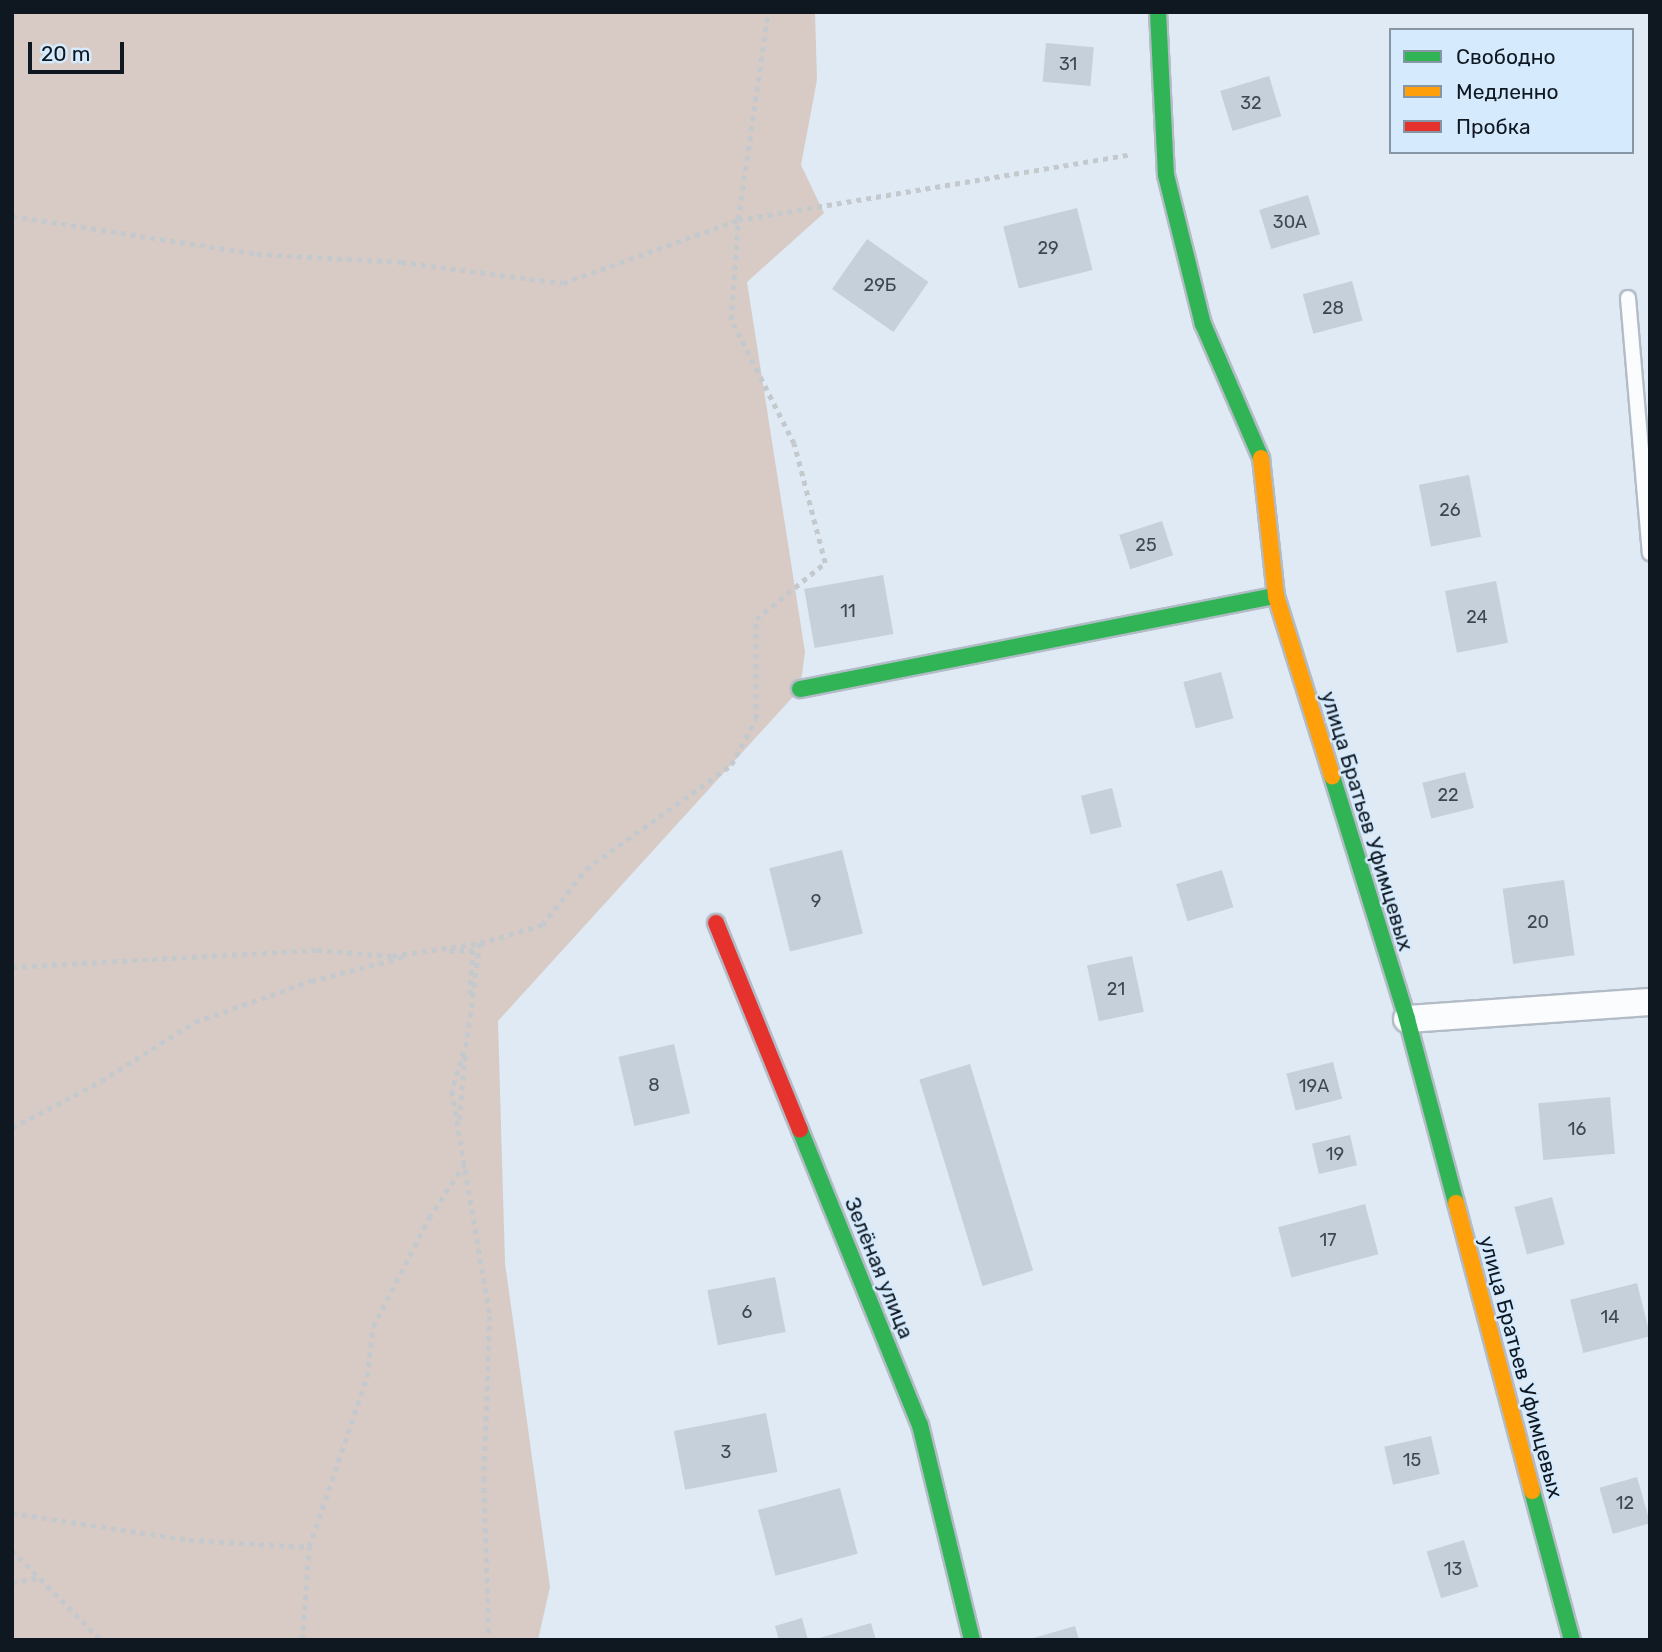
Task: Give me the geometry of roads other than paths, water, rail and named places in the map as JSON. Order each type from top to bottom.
[{"type":"street","name":"улица Братьев Уфимцевых","points":[[1158,12],[1166,175],[1203,324],[1264,466],[1276,596],[1407,1019],[1572,1640]]},
{"type":"street","points":[[800,689],[1276,596]]},
{"type":"street","name":"Зелёная улица","points":[[716,923],[920,1425],[972,1640]]},
{"type":"street","points":[[1407,1019],[1650,1002]]},
{"type":"lane","points":[[1628,299],[1650,553]]}]
